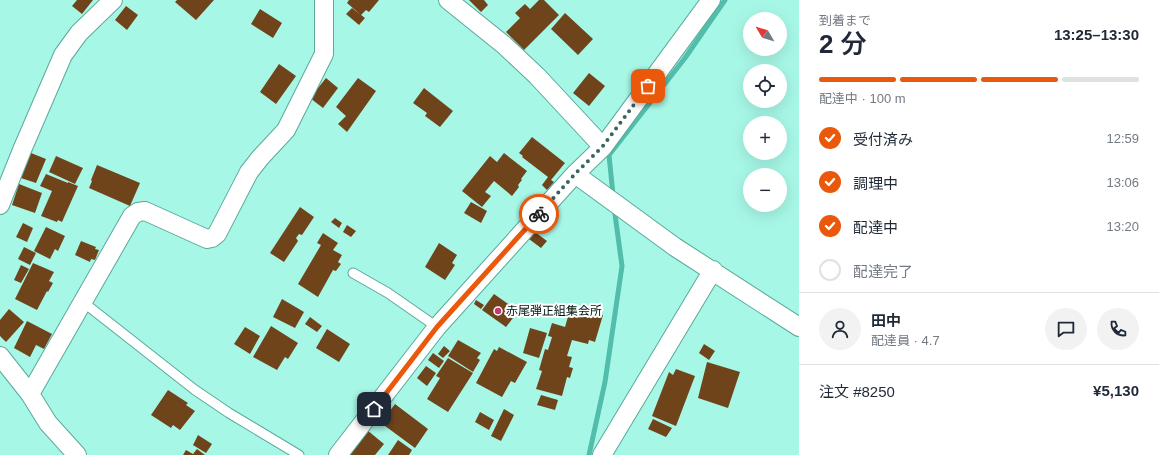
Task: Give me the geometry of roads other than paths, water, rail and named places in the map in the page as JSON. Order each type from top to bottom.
[{"type":"street","points":[[0,205],[63,55],[79,33],[113,0]]},
{"type":"street","points":[[30,394],[132,216],[138,212],[145,211],[207,239],[212,238],[217,234],[249,172],[286,130],[324,54],[324,0]]},
{"type":"street","points":[[448,0],[504,45],[537,76],[603,146]]},
{"type":"street","points":[[338,455],[437,327],[575,174],[603,146],[711,0]]},
{"type":"street","points":[[575,174],[675,247],[714,270],[799,327]]},
{"type":"street","points":[[602,455],[714,270]]},
{"type":"street","points":[[0,356],[30,394],[48,422],[76,455]]},
{"type":"lane","points":[[353,273],[388,293],[437,327]]},
{"type":"lane","points":[[83,302],[195,390],[229,413],[299,455]]},
{"type":"waterway","points":[[613,195],[609,155],[685,58],[725,0]]},
{"type":"waterway","points":[[589,455],[605,382],[622,266],[614,207]]},
{"type":"place","name":"赤尾弾正組集会所","points":[[498,311]]}]
